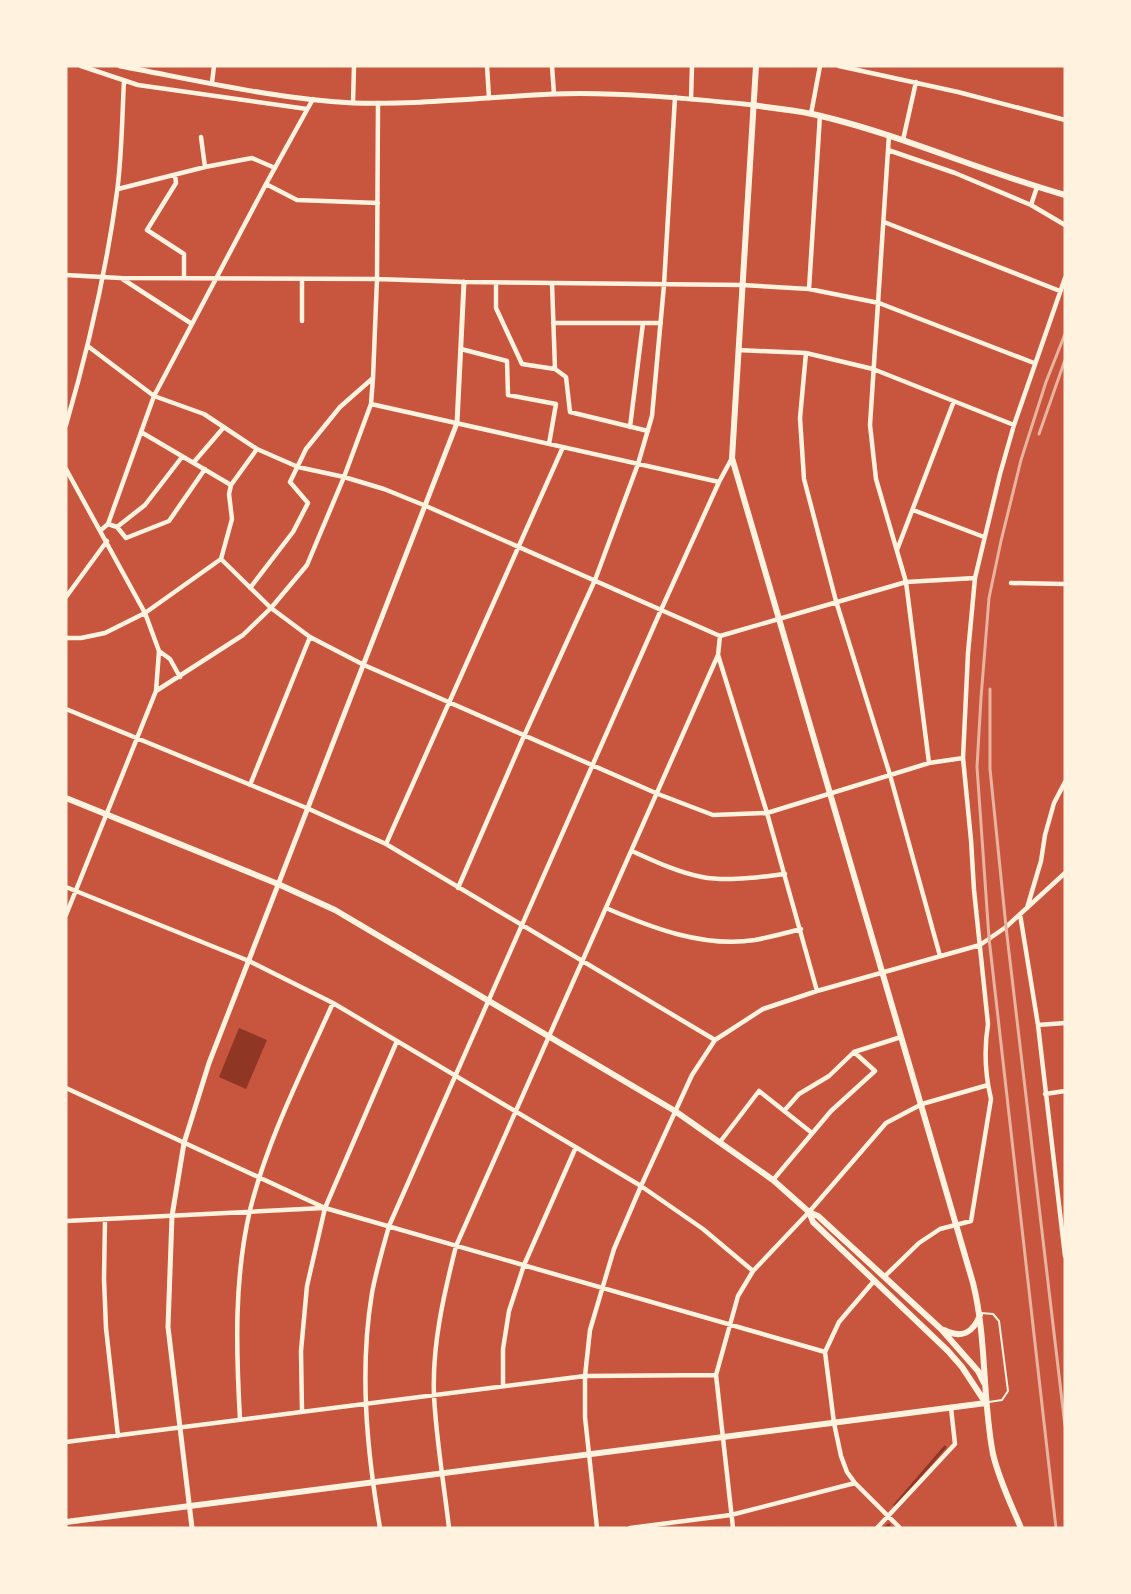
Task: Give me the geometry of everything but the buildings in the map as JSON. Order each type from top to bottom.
[{"type":"main road","points":[[756,66],[732,458],[884,972],[981,1313],[986,1403],[994,1456],[1000,1477],[1022,1528]]},
{"type":"main road","points":[[753,105],[811,114],[889,135],[1065,195]]},
{"type":"main road","points":[[66,798],[278,884],[334,910],[675,1111],[773,1180],[809,1212],[818,1216],[941,1329],[978,1371],[986,1388]]},
{"type":"main road","points":[[809,1212],[813,1222],[948,1351],[962,1367],[986,1403]]},
{"type":"main road","points":[[941,1329],[961,1335],[972,1328],[981,1313]]},
{"type":"main road","points":[[66,1522],[986,1403]]},
{"type":"street","points":[[81,66],[124,81],[307,109]]},
{"type":"street","points":[[120,66],[212,83],[353,103],[554,94],[675,97],[753,105]]},
{"type":"street","points":[[212,83],[214,66]]},
{"type":"street","points":[[353,103],[354,66]]},
{"type":"street","points":[[487,66],[489,98]]},
{"type":"street","points":[[552,66],[554,94]]},
{"type":"street","points":[[691,99],[692,66]]},
{"type":"street","points":[[811,114],[820,66]]},
{"type":"street","points":[[839,66],[916,82],[1065,120]]},
{"type":"street","points":[[66,425],[89,347],[104,276],[118,189],[124,81]]},
{"type":"street","points":[[903,140],[916,82]]},
{"type":"street","points":[[458,888],[595,580],[648,431],[652,416],[661,323],[675,97]]},
{"type":"street","points":[[101,530],[108,524],[154,396],[313,99]]},
{"type":"street","points":[[156,691],[243,635],[271,608],[307,564],[344,477],[371,404],[377,279],[378,103]]},
{"type":"street","points":[[809,289],[820,116]]},
{"type":"street","points":[[889,135],[870,425],[876,479],[906,582],[929,764]]},
{"type":"street","points":[[201,137],[205,167]]},
{"type":"street","points":[[888,150],[955,172],[1031,205],[1065,225]]},
{"type":"street","points":[[118,189],[205,167],[252,158],[275,168]]},
{"type":"street","points":[[175,175],[176,183],[147,230],[184,254],[183,277]]},
{"type":"street","points":[[266,184],[297,200],[378,203]]},
{"type":"street","points":[[1031,205],[1037,187]]},
{"type":"street","points":[[884,222],[1060,291]]},
{"type":"street","points":[[66,275],[120,278],[377,279],[552,284],[742,285],[809,289],[879,303],[1034,363]]},
{"type":"street","points":[[120,278],[192,324]]},
{"type":"street","points":[[885,1276],[919,1243],[940,1229],[971,1221],[991,1099],[985,1044],[988,1024],[963,758],[968,653],[975,578],[1014,424],[1065,278]]},
{"type":"street","points":[[302,279],[302,321]]},
{"type":"street","points":[[192,1528],[168,1327],[172,1216],[184,1143],[209,1063],[457,423],[464,282]]},
{"type":"street","points":[[495,283],[496,308],[522,364],[555,369],[566,377],[570,412],[648,431]]},
{"type":"street","points":[[552,284],[555,369]]},
{"type":"street","points":[[553,323],[661,323]]},
{"type":"street","points":[[630,427],[643,323]]},
{"type":"street","points":[[89,347],[154,396],[204,414],[256,449],[298,466],[384,489],[720,636],[906,582],[975,578]]},
{"type":"street","points":[[461,348],[507,361],[508,395],[556,404],[549,444]]},
{"type":"street","points":[[737,350],[806,353],[873,369],[1014,424]]},
{"type":"street","points":[[806,353],[801,418],[804,479],[836,601],[890,775],[940,956]]},
{"type":"street","points":[[250,588],[293,532],[308,503],[290,482],[306,448],[340,407],[373,378]]},
{"type":"street","points":[[897,551],[954,401]]},
{"type":"street","points":[[371,404],[719,482]]},
{"type":"street","points":[[194,462],[224,427]]},
{"type":"street","points":[[141,432],[231,484]]},
{"type":"street","points":[[387,844],[564,447]]},
{"type":"street","points":[[66,638],[81,638],[105,633],[145,614],[221,559],[232,519],[231,484],[256,449]]},
{"type":"street","points":[[117,527],[145,505],[182,457]]},
{"type":"street","points":[[380,1528],[372,1483],[365,1354],[372,1293],[389,1226],[523,927],[661,610],[732,458]]},
{"type":"street","points":[[66,469],[145,614],[159,651],[156,691],[66,915]]},
{"type":"street","points":[[108,524],[117,527],[126,538],[169,521],[206,469]]},
{"type":"street","points":[[913,510],[984,537]]},
{"type":"street","points":[[66,597],[107,541]]},
{"type":"street","points":[[221,559],[271,608],[310,637],[364,666],[658,794],[713,815],[767,813],[929,764],[963,758]]},
{"type":"street","points":[[1011,583],[1065,584]]},
{"type":"street","points":[[449,1528],[434,1395],[435,1356],[441,1305],[456,1246],[658,794],[718,655],[720,636]]},
{"type":"street","points":[[250,785],[310,637]]},
{"type":"street","points":[[159,651],[170,658],[180,677]]},
{"type":"street","points":[[718,655],[785,874],[817,991]]},
{"type":"street","points":[[66,709],[309,808],[387,844],[715,1040]]},
{"type":"street","points":[[1026,909],[1041,861],[1054,803],[1065,782]]},
{"type":"street","points":[[632,851],[665,866],[703,877],[744,878],[785,874]]},
{"type":"street","points":[[597,1528],[585,1417],[585,1376],[590,1330],[614,1249],[641,1186],[692,1075],[715,1040],[763,1009],[817,991],[980,945],[1006,927],[1065,873]]},
{"type":"street","points":[[66,887],[249,961],[333,1003],[641,1186],[702,1229],[753,1271]]},
{"type":"street","points":[[606,908],[652,928],[708,940],[753,940],[801,929]]},
{"type":"street","points":[[1020,914],[1038,1025],[1065,1256]]},
{"type":"street","points":[[240,1419],[236,1349],[238,1285],[250,1212],[259,1179],[287,1106],[333,1003]]},
{"type":"street","points":[[1038,1025],[1065,1023]]},
{"type":"street","points":[[784,1111],[799,1094],[829,1076],[854,1052],[902,1037]]},
{"type":"street","points":[[302,1412],[301,1351],[307,1286],[325,1208],[397,1041]]},
{"type":"street","points":[[773,1180],[831,1111],[875,1071],[854,1052]]},
{"type":"street","points":[[733,1528],[716,1376],[738,1296],[753,1271],[809,1212],[886,1123],[922,1104],[988,1085]]},
{"type":"street","points":[[66,1088],[325,1208],[825,1352]]},
{"type":"street","points":[[720,1142],[759,1091],[812,1134]]},
{"type":"street","points":[[1045,1094],[1065,1091]]},
{"type":"street","points":[[503,1386],[503,1349],[509,1311],[524,1265],[576,1147]]},
{"type":"street","points":[[66,1221],[325,1208]]},
{"type":"street","points":[[105,1220],[106,1328],[118,1436]]},
{"type":"street","points":[[874,1281],[839,1322],[825,1352],[834,1423],[847,1472],[900,1528]]},
{"type":"street","points":[[66,1442],[585,1376],[716,1376]]},
{"type":"street","points":[[877,1528],[955,1444],[951,1408]]},
{"type":"street","points":[[630,1528],[664,1526],[731,1515],[855,1483]]},
{"type":"lane","points":[[981,1313],[993,1314],[999,1321],[1008,1391],[1002,1400],[986,1403]]},
{"type":"shaded area","points":[[239,1028],[267,1040],[246,1089],[219,1077]]},
{"type":"waterway","points":[[895,1505],[945,1447]]},
{"type":"waterway","points":[[885,1528],[889,1525]]},
{"type":"railway","points":[[1056,1528],[989,938],[977,767],[989,598],[1021,460],[1046,382],[1065,334]]},
{"type":"railway","points":[[1039,434],[1065,360]]},
{"type":"railway","points":[[990,689],[990,769],[1006,927],[1065,1426]]}]
